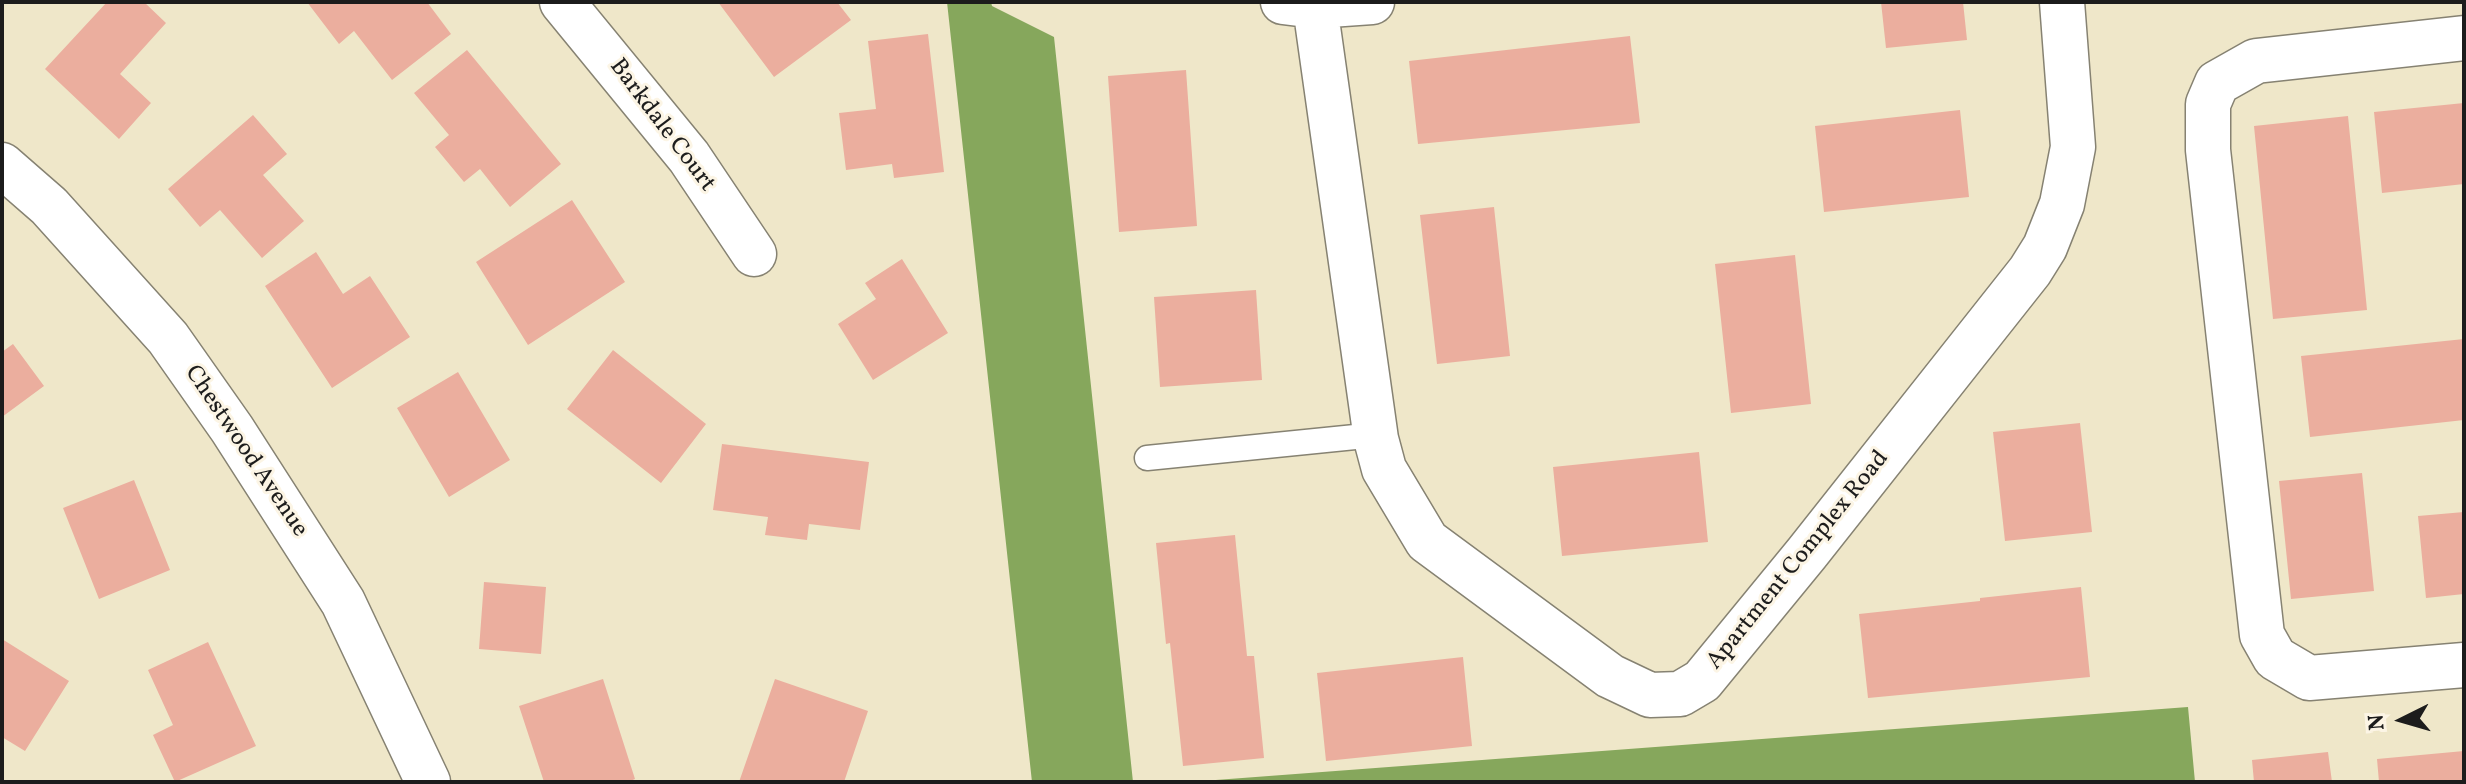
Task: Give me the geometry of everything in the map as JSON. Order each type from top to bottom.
[{"type":"street","name":"Barkdale Court","points":[[562,2],[689,157],[754,254]]},
{"type":"street","name":"Apartment Complex Road","points":[[1372,2],[1299,4],[1375,435],[1384,469],[1427,541],[1610,676],[1650,695],[1680,694],[1702,681],[1817,541],[2030,271],[2045,247],[2062,204],[2073,147],[2062,2]]},
{"type":"street","points":[[2464,38],[2256,61],[2217,83],[2208,104],[2208,150],[2262,635],[2275,658],[2309,678],[2464,665]]},
{"type":"street","name":"Chestwood Avenue","points":[[2,165],[49,206],[168,338],[232,429],[343,602],[428,782]]},
{"type":"lane","points":[[1147,458],[1375,435]]},
{"type":"green space","points":[[947,2],[991,2],[992,6],[1054,37],[1133,782],[1032,782]]},
{"type":"green space","points":[[2188,707],[2195,782],[1189,782]]},
{"type":"building","points":[[107,2],[144,2],[166,23],[120,74],[151,103],[119,139],[45,69]]},
{"type":"building","points":[[307,2],[427,2],[451,34],[392,80],[354,31],[339,44]]},
{"type":"building","points":[[718,2],[837,2],[851,20],[774,77]]},
{"type":"building","points":[[1881,2],[1963,2],[1967,40],[1886,48]]},
{"type":"building","points":[[928,34],[944,172],[894,178],[892,164],[846,170],[839,113],[876,109],[868,41]]},
{"type":"building","points":[[1630,36],[1640,123],[1418,144],[1409,61]]},
{"type":"building","points":[[467,50],[561,164],[510,207],[480,169],[464,182],[435,147],[449,135],[414,93]]},
{"type":"building","points":[[1186,70],[1197,226],[1119,232],[1108,76]]},
{"type":"building","points":[[2464,103],[2464,184],[2382,193],[2374,112]]},
{"type":"building","points":[[1960,110],[1969,197],[1824,212],[1815,126]]},
{"type":"building","points":[[253,115],[287,154],[263,175],[304,221],[262,258],[220,210],[200,227],[168,189]]},
{"type":"building","points":[[2348,116],[2367,310],[2273,319],[2254,126]]},
{"type":"building","points":[[572,200],[625,282],[528,345],[476,262]]},
{"type":"building","points":[[1494,207],[1510,356],[1437,364],[1420,215]]},
{"type":"building","points":[[316,252],[343,294],[370,276],[410,337],[332,388],[265,286]]},
{"type":"building","points":[[1795,255],[1811,404],[1731,413],[1715,264]]},
{"type":"building","points":[[902,259],[948,333],[873,380],[838,324],[876,299],[865,283]]},
{"type":"building","points":[[1256,290],[1262,380],[1160,387],[1154,297]]},
{"type":"building","points":[[2464,339],[2464,420],[2310,437],[2301,356]]},
{"type":"building","points":[[13,344],[44,386],[2,417],[2,352]]},
{"type":"building","points":[[613,350],[706,424],[661,483],[567,409]]},
{"type":"building","points":[[458,372],[510,460],[449,497],[397,408]]},
{"type":"building","points":[[2080,423],[2092,532],[2005,541],[1993,432]]},
{"type":"building","points":[[722,444],[869,462],[860,530],[809,524],[807,540],[765,535],[768,517],[713,510]]},
{"type":"building","points":[[1699,452],[1708,542],[1562,556],[1553,467]]},
{"type":"building","points":[[2362,473],[2374,591],[2291,599],[2279,481]]},
{"type":"building","points":[[134,480],[170,570],[99,599],[63,508]]},
{"type":"building","points":[[2464,512],[2464,594],[2426,598],[2418,516]]},
{"type":"building","points":[[1235,535],[1247,656],[1254,656],[1264,758],[1183,766],[1156,543]]},
{"type":"building","points":[[484,582],[546,587],[541,654],[479,649]]},
{"type":"building","points":[[2081,587],[2090,677],[1868,698],[1859,614]]},
{"type":"building","points":[[2,639],[69,681],[25,751],[2,737]]},
{"type":"building","points":[[208,642],[256,746],[175,782],[153,735],[173,725],[148,670]]},
{"type":"building","points":[[1463,657],[1472,746],[1326,761],[1317,673]]},
{"type":"building","points":[[603,679],[635,779],[628,782],[544,782],[519,706]]},
{"type":"building","points":[[775,679],[868,711],[844,782],[739,782]]},
{"type":"building","points":[[2464,751],[2464,782],[2379,782],[2377,759]]},
{"type":"building","points":[[2328,752],[2332,782],[2254,782],[2252,760]]}]
